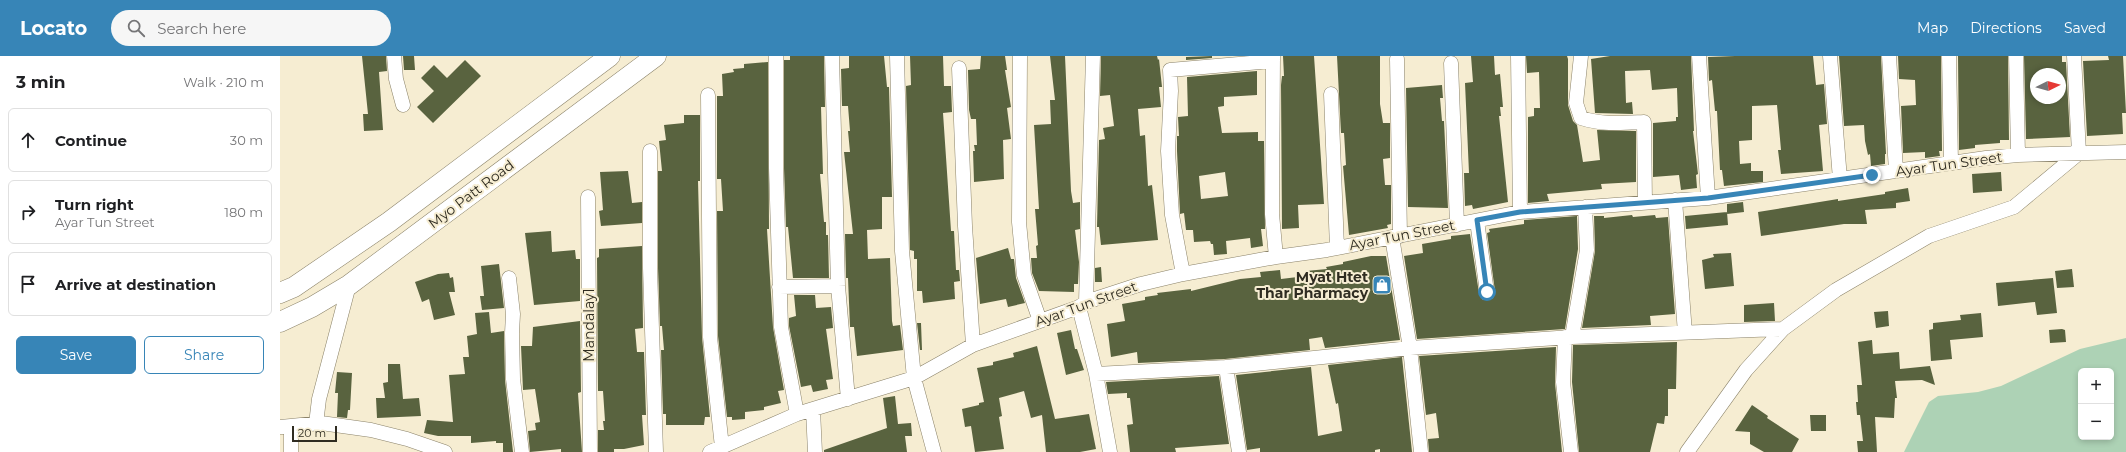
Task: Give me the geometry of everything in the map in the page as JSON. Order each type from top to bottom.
[{"type":"main road","name":"Myo Patt Road","points":[[280,293],[294,287],[389,222],[610,56]]},
{"type":"main road","name":"Myo Patt Road","points":[[280,322],[349,285],[656,56]]},
{"type":"street","points":[[394,56],[396,79],[403,105]]},
{"type":"street","points":[[776,56],[779,287],[781,327],[797,414]]},
{"type":"street","points":[[832,56],[838,286],[848,399]]},
{"type":"street","points":[[897,56],[902,251],[914,378],[934,452]]},
{"type":"street","points":[[1020,56],[1020,222],[1024,275],[1040,321]]},
{"type":"street","points":[[1093,56],[1082,304],[1110,452]]},
{"type":"street","points":[[1518,56],[1520,212]]},
{"type":"street","points":[[1581,56],[1576,103],[1581,118],[1592,122],[1606,123],[1644,122],[1645,203]]},
{"type":"street","points":[[1699,56],[1708,198]]},
{"type":"street","points":[[1830,56],[1840,179]]},
{"type":"street","points":[[1890,56],[1896,171]]},
{"type":"street","points":[[1949,56],[1951,162]]},
{"type":"street","points":[[2016,56],[2018,155]]},
{"type":"street","points":[[1687,452],[1746,370],[1783,329],[1836,290],[1929,236],[2014,207],[2079,153],[2074,56]]},
{"type":"street","points":[[1183,274],[1172,214],[1168,151],[1171,91],[1170,70],[1273,58],[1272,214],[1276,257]]},
{"type":"street","points":[[1397,59],[1396,237],[1421,452]]},
{"type":"street","points":[[1451,64],[1457,225]]},
{"type":"street","points":[[959,68],[965,226],[973,346]]},
{"type":"street","points":[[1331,94],[1337,248]]},
{"type":"street","points":[[708,95],[710,336],[716,450]]},
{"type":"street","points":[[650,151],[650,268],[656,452]]},
{"type":"street","name":"Ayar Tun Street","points":[[716,450],[797,414],[914,378],[973,346],[1082,304],[1141,284],[1183,274],[1276,257],[1337,248],[1520,212],[1708,198],[1951,162],[2018,155],[2126,152]]},
{"type":"street","name":"Mandalay1","points":[[588,197],[590,452]]},
{"type":"street","points":[[1675,200],[1685,333]]},
{"type":"street","points":[[1571,452],[1564,382],[1568,337],[1587,250],[1585,207]]},
{"type":"street","points":[[1477,220],[1487,292]]},
{"type":"street","points":[[509,278],[513,314],[513,379],[522,452]]},
{"type":"street","points":[[316,424],[320,399],[349,285]]},
{"type":"street","points":[[779,287],[838,286]]},
{"type":"street","points":[[1096,374],[1226,367],[1410,348],[1568,337],[1783,329]]},
{"type":"street","points":[[1226,367],[1239,452]]},
{"type":"street","points":[[812,410],[815,452]]},
{"type":"street","points":[[291,452],[285,426],[316,424],[370,430],[407,439],[445,452]]},
{"type":"shaded area","points":[[2126,338],[2126,452],[1904,452],[1929,402],[1938,396],[1978,392],[2001,386],[2080,349]]},
{"type":"building","points":[[362,56],[386,56],[387,71],[379,72],[383,130],[364,131],[363,114],[368,114]]},
{"type":"building","points":[[403,56],[414,56],[415,70],[404,70]]},
{"type":"building","points":[[790,56],[824,56],[825,107],[821,107],[823,174],[820,174],[824,222],[826,222],[826,235],[828,235],[829,278],[793,278],[788,227],[786,227],[784,168],[784,60],[790,60]]},
{"type":"building","points":[[849,56],[884,56],[887,87],[889,87],[892,197],[882,197],[882,229],[867,230],[868,259],[890,258],[892,321],[893,326],[900,325],[903,350],[857,356],[854,327],[850,327],[848,278],[846,278],[845,234],[853,234],[844,152],[850,152],[848,131],[850,131],[848,106],[842,106],[841,69],[849,68]]},
{"type":"building","points":[[910,56],[943,56],[944,86],[951,86],[952,112],[943,113],[951,231],[954,231],[956,270],[959,270],[960,281],[954,282],[955,299],[923,303],[922,291],[917,291],[917,259],[914,259],[914,251],[910,250],[906,86],[911,85]]},
{"type":"building","points":[[981,56],[1005,56],[1007,70],[1005,70],[1011,107],[1007,108],[1011,139],[1003,140],[1004,179],[974,182],[973,151],[975,151],[974,145],[977,145],[976,119],[971,119],[969,110],[968,70],[980,69]]},
{"type":"building","points":[[1050,56],[1065,56],[1071,191],[1073,203],[1080,202],[1080,229],[1075,230],[1079,262],[1078,284],[1074,284],[1074,292],[1039,291],[1032,273],[1031,258],[1037,258],[1036,246],[1038,245],[1035,209],[1039,209],[1034,125],[1051,124],[1050,100],[1055,100]]},
{"type":"building","points":[[1101,56],[1157,56],[1158,60],[1159,59],[1162,87],[1159,87],[1161,107],[1138,109],[1140,136],[1145,135],[1148,186],[1152,185],[1158,240],[1101,245],[1099,227],[1097,227],[1099,140],[1105,139],[1103,128],[1114,126],[1110,95],[1100,96]]},
{"type":"building","points":[[1212,56],[1212,58],[1186,60],[1186,57]]},
{"type":"building","points":[[1283,56],[1314,56],[1324,204],[1298,205],[1299,228],[1282,229],[1281,85],[1282,76],[1284,76]]},
{"type":"building","points":[[1337,56],[1380,56],[1380,104],[1383,123],[1390,123],[1390,158],[1383,159],[1385,185],[1391,185],[1391,224],[1387,225],[1388,228],[1349,235],[1343,166],[1346,165],[1344,133],[1341,133]]},
{"type":"building","points":[[1471,56],[1494,56],[1495,75],[1500,74],[1503,107],[1500,107],[1501,116],[1499,116],[1508,202],[1473,209],[1472,205],[1465,206],[1464,173],[1469,173],[1465,83],[1473,82]]},
{"type":"building","points":[[1526,56],[1567,56],[1568,105],[1573,121],[1577,125],[1583,162],[1600,160],[1597,130],[1636,131],[1636,182],[1601,184],[1602,189],[1547,194],[1549,201],[1528,203],[1528,117],[1534,116],[1534,108],[1540,108],[1539,72],[1527,73]]},
{"type":"building","points":[[1610,56],[1691,56],[1693,131],[1698,174],[1696,175],[1697,188],[1681,190],[1679,175],[1653,177],[1653,123],[1676,121],[1676,117],[1678,117],[1677,88],[1652,90],[1650,70],[1625,71],[1626,103],[1632,102],[1633,114],[1595,113],[1591,59]]},
{"type":"building","points":[[1813,56],[1816,85],[1824,84],[1827,124],[1819,125],[1823,171],[1781,174],[1778,150],[1781,150],[1777,105],[1752,106],[1752,140],[1739,141],[1740,164],[1751,163],[1751,171],[1763,171],[1763,182],[1724,186],[1722,170],[1720,170],[1717,111],[1715,111],[1712,80],[1709,81],[1708,57]]},
{"type":"building","points":[[1839,56],[1881,56],[1886,154],[1885,164],[1871,166],[1870,154],[1868,155],[1865,141],[1864,125],[1844,126]]},
{"type":"building","points":[[1898,56],[1941,56],[1942,151],[1939,151],[1940,156],[1925,158],[1925,152],[1903,153],[1901,106],[1916,105],[1915,80],[1899,79]]},
{"type":"building","points":[[1958,56],[2008,56],[2009,140],[2000,140],[2000,143],[1975,145],[1975,148],[1959,150]]},
{"type":"building","points":[[2024,56],[2062,56],[2062,62],[2066,62],[2070,137],[2026,139]]},
{"type":"building","points":[[2108,56],[2123,56],[2126,113],[2122,113],[2123,134],[2087,136],[2083,61],[2109,60]]},
{"type":"building","points":[[465,60],[481,76],[433,123],[417,107],[434,91],[421,78],[434,65],[447,78]]},
{"type":"building","points":[[768,62],[769,229],[767,229],[773,327],[784,390],[778,391],[781,403],[764,407],[764,410],[745,412],[745,419],[732,420],[732,417],[727,417],[718,336],[717,211],[723,211],[721,179],[717,179],[717,96],[723,96],[722,74],[734,72],[733,69],[744,68],[744,64]]},
{"type":"building","points":[[1257,71],[1257,95],[1224,97],[1224,106],[1218,107],[1222,133],[1258,132],[1258,141],[1264,141],[1265,229],[1261,229],[1263,246],[1251,248],[1250,238],[1226,241],[1227,254],[1214,255],[1213,244],[1211,244],[1210,241],[1194,242],[1193,230],[1186,230],[1184,213],[1180,214],[1177,136],[1179,136],[1178,117],[1188,116],[1187,77]],"holes":[[[1225,172],[1228,196],[1201,199],[1199,176]]]},
{"type":"building","points":[[1442,85],[1443,98],[1440,98],[1442,121],[1444,121],[1448,208],[1408,207],[1406,88]]},
{"type":"building","points":[[684,115],[700,115],[700,181],[698,181],[702,337],[710,417],[705,417],[704,425],[666,425],[666,414],[663,414],[661,350],[664,350],[662,326],[660,326],[658,268],[658,171],[662,171],[659,141],[666,140],[664,125],[684,123]]},
{"type":"building","points":[[628,171],[632,203],[642,202],[642,223],[601,226],[599,211],[603,210],[600,172]]},
{"type":"building","points":[[2001,172],[2002,191],[1973,193],[1972,174]]},
{"type":"building","points":[[1908,188],[1910,201],[1896,203],[1896,208],[1865,210],[1867,224],[1844,224],[1761,236],[1758,212],[1838,199],[1838,201],[1885,194],[1885,192]]},
{"type":"building","points":[[1743,202],[1744,212],[1727,214],[1727,204]]},
{"type":"building","points":[[1727,212],[1728,225],[1686,229],[1685,216]]},
{"type":"building","points":[[1632,215],[1633,217],[1655,215],[1656,218],[1668,217],[1675,314],[1650,316],[1651,325],[1582,328],[1595,251],[1594,216],[1604,216],[1604,218]]},
{"type":"building","points":[[1577,216],[1578,249],[1565,329],[1417,339],[1404,256],[1423,253],[1422,244],[1451,239],[1451,236],[1470,234],[1479,293],[1483,300],[1489,300],[1493,298],[1495,291],[1487,233],[1490,232],[1489,229],[1524,224],[1524,220]]},
{"type":"building","points":[[551,231],[552,252],[575,250],[576,259],[580,259],[580,301],[534,305],[525,233]]},
{"type":"building","points":[[642,246],[643,328],[635,329],[637,352],[644,352],[646,415],[642,415],[644,445],[624,449],[614,449],[614,452],[598,452],[598,430],[604,430],[603,421],[605,421],[603,391],[598,391],[597,258],[599,257],[599,249]]},
{"type":"building","points":[[1008,248],[1011,259],[1014,259],[1016,278],[1025,303],[1008,307],[1006,299],[980,304],[976,258]]},
{"type":"building","points":[[1731,253],[1734,286],[1705,289],[1702,260],[1714,257],[1713,254]]},
{"type":"building","points":[[1371,256],[1386,256],[1400,340],[1325,348],[1322,337],[1309,339],[1310,350],[1225,359],[1138,363],[1137,352],[1111,357],[1107,324],[1125,321],[1122,304],[1145,300],[1145,297],[1158,295],[1157,293],[1191,289],[1191,291],[1240,279],[1261,277],[1260,272],[1280,270],[1281,279],[1306,276],[1306,271],[1327,269],[1326,267]]},
{"type":"building","points":[[499,264],[504,308],[482,310],[480,296],[484,296],[481,266]]},
{"type":"building","points":[[1101,267],[1102,282],[1095,282],[1095,268]]},
{"type":"building","points":[[2072,269],[2074,287],[2057,288],[2055,271]]},
{"type":"building","points":[[449,273],[450,278],[453,277],[455,292],[449,292],[455,315],[434,320],[429,299],[422,302],[415,282],[438,274]]},
{"type":"building","points":[[2053,278],[2057,313],[2037,315],[2035,302],[1998,306],[1996,283]]},
{"type":"building","points":[[794,295],[815,295],[816,308],[831,307],[833,328],[826,329],[833,379],[826,380],[828,389],[813,392],[811,385],[801,387],[789,326],[789,318],[796,316]]},
{"type":"building","points":[[1774,303],[1775,321],[1744,322],[1744,305]]},
{"type":"building","points":[[1888,311],[1889,326],[1876,328],[1874,312]]},
{"type":"building","points":[[489,312],[491,333],[504,331],[505,380],[513,452],[503,452],[503,443],[496,443],[496,441],[471,443],[471,436],[438,436],[424,433],[427,420],[453,422],[449,375],[465,374],[463,357],[469,357],[467,336],[477,334],[475,313]]},
{"type":"building","points":[[1981,313],[1983,337],[1950,340],[1952,359],[1931,361],[1929,330],[1933,329],[1933,323],[1961,320],[1960,315]]},
{"type":"building","points":[[580,321],[581,392],[578,393],[582,452],[561,452],[561,449],[530,452],[528,431],[536,430],[535,423],[540,422],[535,389],[523,390],[521,346],[532,346],[533,327]]},
{"type":"building","points":[[917,323],[921,323],[922,350],[920,350]]},
{"type":"building","points":[[1071,330],[1075,349],[1077,349],[1084,370],[1066,375],[1057,333]]},
{"type":"building","points":[[2049,330],[2065,330],[2066,342],[2050,343]]},
{"type":"building","points":[[1872,340],[1873,354],[1899,352],[1900,369],[1930,366],[1935,385],[1922,380],[1895,381],[1897,398],[1895,398],[1894,418],[1875,417],[1877,452],[1858,452],[1857,441],[1863,441],[1860,415],[1857,415],[1856,402],[1858,402],[1857,385],[1862,385],[1858,342]]},
{"type":"building","points":[[1677,342],[1676,389],[1668,389],[1668,416],[1665,416],[1664,424],[1657,423],[1650,452],[1579,452],[1572,382],[1573,345]]},
{"type":"building","points":[[1037,346],[1055,419],[1089,414],[1096,449],[1080,452],[1046,452],[1042,415],[1031,418],[1024,391],[999,398],[1002,416],[999,417],[1004,449],[975,452],[971,426],[965,427],[962,409],[979,405],[979,403],[984,402],[977,368],[993,365],[993,362],[1014,357],[1013,353]]},
{"type":"building","points":[[1556,347],[1555,383],[1562,452],[1429,452],[1428,439],[1439,438],[1436,413],[1426,415],[1419,356]]},
{"type":"building","points":[[1402,357],[1412,452],[1380,452],[1380,449],[1375,450],[1375,452],[1260,452],[1260,448],[1247,450],[1236,375],[1311,367],[1318,436],[1342,431],[1338,403],[1336,404],[1328,365]]},
{"type":"building","points":[[388,364],[400,364],[403,399],[419,398],[421,416],[377,418],[376,398],[385,398],[383,383],[388,382]]},
{"type":"building","points":[[337,372],[352,373],[350,410],[348,410],[347,418],[337,417],[338,393],[335,393]]},
{"type":"building","points":[[1219,376],[1229,444],[1175,448],[1176,452],[1130,452],[1127,425],[1133,424],[1130,398],[1127,398],[1127,393],[1108,394],[1106,382]]},
{"type":"building","points":[[895,396],[898,424],[911,423],[912,436],[905,436],[907,452],[824,452],[824,450],[887,428],[883,398]]},
{"type":"building","points":[[1752,405],[1768,416],[1767,418],[1799,439],[1792,452],[1764,452],[1750,444],[1750,432],[1735,431]]},
{"type":"building","points":[[1810,415],[1826,415],[1826,431],[1811,431]]},
{"type":"place","name":"Myat Htet Thar Pharmacy","points":[[1382,285]]},
{"type":"route","points":[[1487,292],[1477,220],[1520,212],[1708,198],[1872,175]]}]
